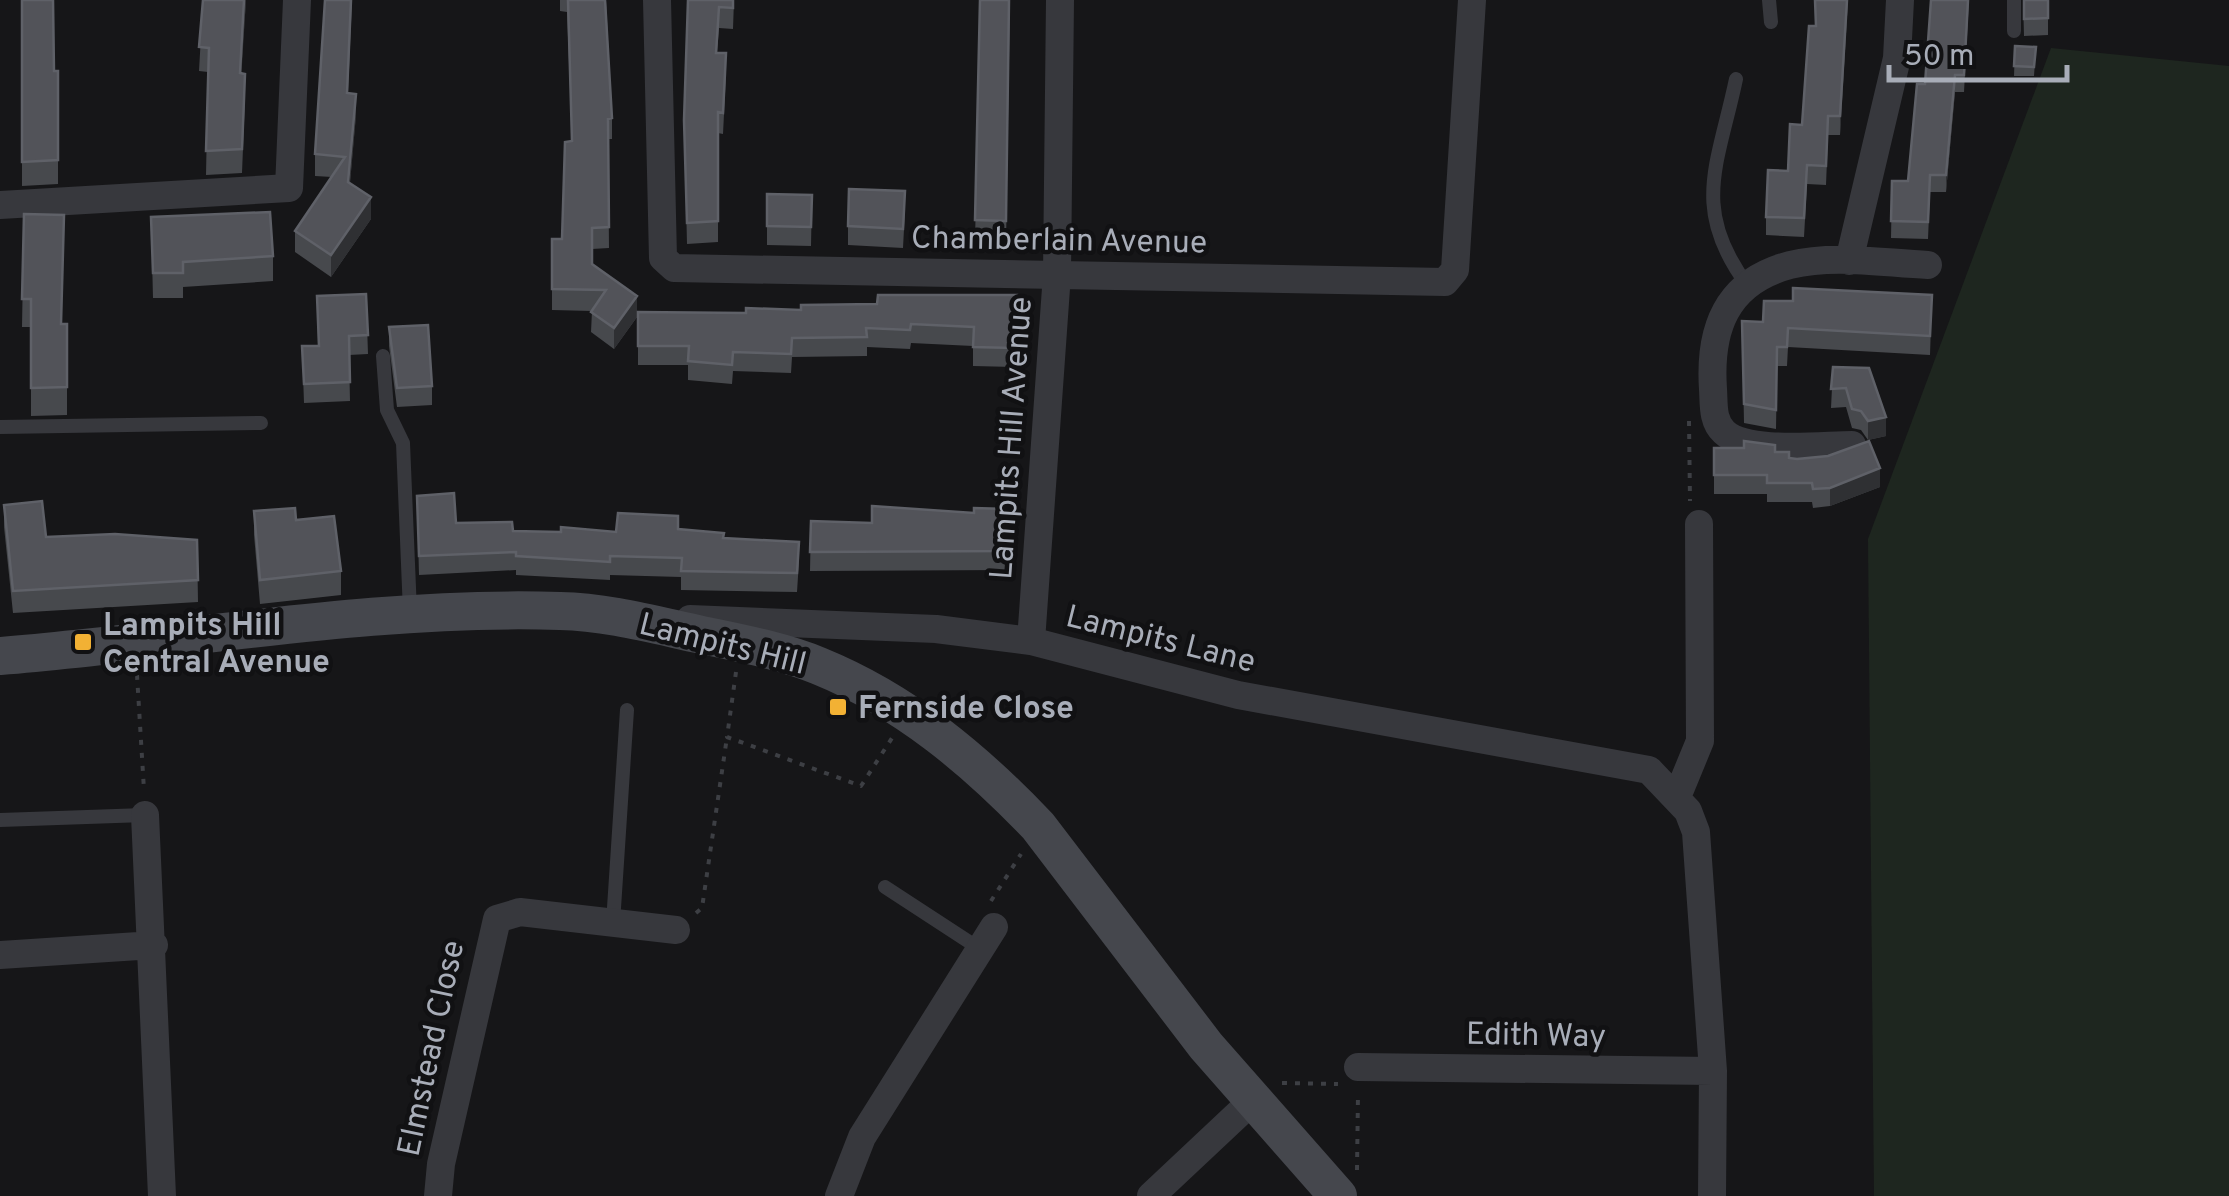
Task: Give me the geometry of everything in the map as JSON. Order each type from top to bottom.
[{"type":"main road","name":"Lampits Hill","points":[[0,656],[411,618],[562,611],[612,616],[817,664],[908,713],[964,755],[1038,826],[1252,1102],[1348,1187]]},
{"type":"street","points":[[0,205],[289,188],[297,0]]},
{"type":"street","name":"Chamberlain Avenue","points":[[656,0],[666,265],[1451,278],[1472,0]]},
{"type":"street","name":"Lampits Hill Avenue","points":[[1031,641],[1057,274],[1060,0]]},
{"type":"street","points":[[1849,261],[1896,58],[1900,0]]},
{"type":"street","points":[[1852,445],[1755,444],[1724,432],[1714,419],[1713,336],[1722,316],[1748,287],[1788,266],[1849,261],[1928,265]]},
{"type":"street","points":[[1676,797],[1700,740],[1698,524]]},
{"type":"street","name":"Lampits Lane","points":[[612,616],[936,629],[1031,641],[1238,695],[1649,770],[1676,797],[1696,832],[1713,1071],[1712,1196]]},
{"type":"street","points":[[145,815],[154,944],[162,1196]]},
{"type":"street","name":"Elmstead Close","points":[[438,1196],[445,1146],[497,919],[520,912],[676,930]]},
{"type":"street","points":[[839,1196],[862,1138],[987,938]]},
{"type":"street","points":[[0,954],[154,944]]},
{"type":"street","name":"Edith Way","points":[[1358,1067],[1713,1071]]},
{"type":"street","points":[[1151,1196],[1252,1102]]},
{"type":"lane","points":[[1769,0],[1772,22]]},
{"type":"lane","points":[[2014,0],[2014,32]]},
{"type":"lane","points":[[1736,79],[1712,196],[1714,228],[1725,257],[1748,287]]},
{"type":"lane","points":[[383,356],[387,410],[403,443],[411,618]]},
{"type":"lane","points":[[0,427],[260,424]]},
{"type":"lane","points":[[613,923],[627,710]]},
{"type":"lane","points":[[0,820],[145,815]]},
{"type":"lane","points":[[885,887],[987,938]]},
{"type":"path","points":[[1688,407],[1691,516],[1698,524]]},
{"type":"path","points":[[676,930],[702,908],[740,643]]},
{"type":"path","points":[[132,646],[145,815]]},
{"type":"path","points":[[727,737],[861,786],[908,713]]},
{"type":"path","points":[[987,938],[985,912],[1038,826]]},
{"type":"path","points":[[1252,1102],[1267,1083],[1342,1084],[1344,1066],[1358,1067],[1348,1187]]},
{"type":"shaded area","points":[[2051,48],[2229,66],[2229,1196],[1874,1196],[1868,539]]},
{"type":"building","points":[[22,0],[53,0],[58,160],[22,162]]},
{"type":"building","points":[[203,0],[244,0],[240,73],[245,74],[242,149],[206,151],[209,48],[199,47]]},
{"type":"building","points":[[325,0],[351,0],[347,93],[356,94],[348,182],[371,197],[331,255],[295,231],[345,157],[315,154]]},
{"type":"building","points":[[568,0],[605,0],[612,118],[608,119],[609,227],[592,228],[592,264],[637,296],[614,328],[591,312],[606,290],[552,289],[552,239],[562,239],[565,142],[572,141]]},
{"type":"building","points":[[688,0],[733,0],[733,8],[719,7],[716,53],[726,53],[723,113],[718,112],[718,221],[687,223],[684,120]]},
{"type":"building","points":[[980,0],[1009,0],[1006,221],[975,220]]},
{"type":"building","points":[[1815,0],[1847,0],[1840,116],[1828,116],[1826,166],[1807,165],[1804,218],[1766,217],[1768,170],[1788,171],[1790,124],[1802,125],[1809,26],[1816,26]]},
{"type":"building","points":[[1931,0],[1968,0],[1964,75],[1955,75],[1946,175],[1930,175],[1928,222],[1891,221],[1892,181],[1908,181],[1917,84],[1925,84]]},
{"type":"building","points":[[2024,0],[2048,0],[2048,18],[2024,19]]},
{"type":"building","points":[[2015,46],[2036,47],[2034,67],[2014,66]]},
{"type":"building","points":[[849,189],[905,191],[903,229],[848,226]]},
{"type":"building","points":[[767,194],[812,195],[811,227],[767,226]]},
{"type":"building","points":[[270,212],[273,256],[183,262],[183,273],[153,273],[151,217]]},
{"type":"building","points":[[24,214],[64,215],[61,324],[67,324],[67,387],[31,388],[31,299],[22,299]]},
{"type":"building","points":[[1793,288],[1932,295],[1930,336],[1788,328],[1787,347],[1777,347],[1776,410],[1744,404],[1742,321],[1763,322],[1764,301],[1793,301]]},
{"type":"building","points":[[366,294],[368,335],[349,336],[350,382],[304,384],[302,346],[319,346],[317,296]]},
{"type":"building","points":[[878,295],[1017,295],[1014,348],[973,347],[974,327],[911,324],[910,330],[866,328],[867,337],[792,338],[791,354],[733,352],[732,365],[688,361],[689,346],[638,346],[638,312],[801,310],[801,305],[877,304]]},
{"type":"building","points":[[428,325],[432,386],[397,388],[389,327]]},
{"type":"building","points":[[1833,367],[1869,368],[1886,417],[1868,421],[1861,411],[1852,409],[1846,388],[1831,389]]},
{"type":"building","points":[[1744,441],[1775,445],[1775,452],[1789,452],[1789,458],[1797,459],[1828,456],[1869,441],[1880,468],[1830,488],[1813,489],[1812,483],[1767,483],[1767,475],[1714,475],[1714,448],[1744,448]]},
{"type":"building","points":[[454,493],[456,523],[512,522],[513,531],[561,532],[561,527],[616,532],[618,513],[678,516],[678,529],[724,533],[723,538],[799,542],[797,573],[681,571],[682,558],[610,556],[610,562],[516,556],[516,552],[419,556],[417,496]]},
{"type":"building","points":[[42,501],[46,537],[115,534],[197,540],[198,580],[13,591],[4,505]]},
{"type":"building","points":[[872,506],[974,513],[974,508],[1008,509],[1007,551],[810,552],[811,521],[872,523]]},
{"type":"building","points":[[295,508],[296,520],[334,516],[341,571],[260,580],[254,511]]},
{"type":"place","name":"Lampits Hill Central Avenue","points":[[83,642]]},
{"type":"place","name":"Fernside Close","points":[[838,707]]}]
